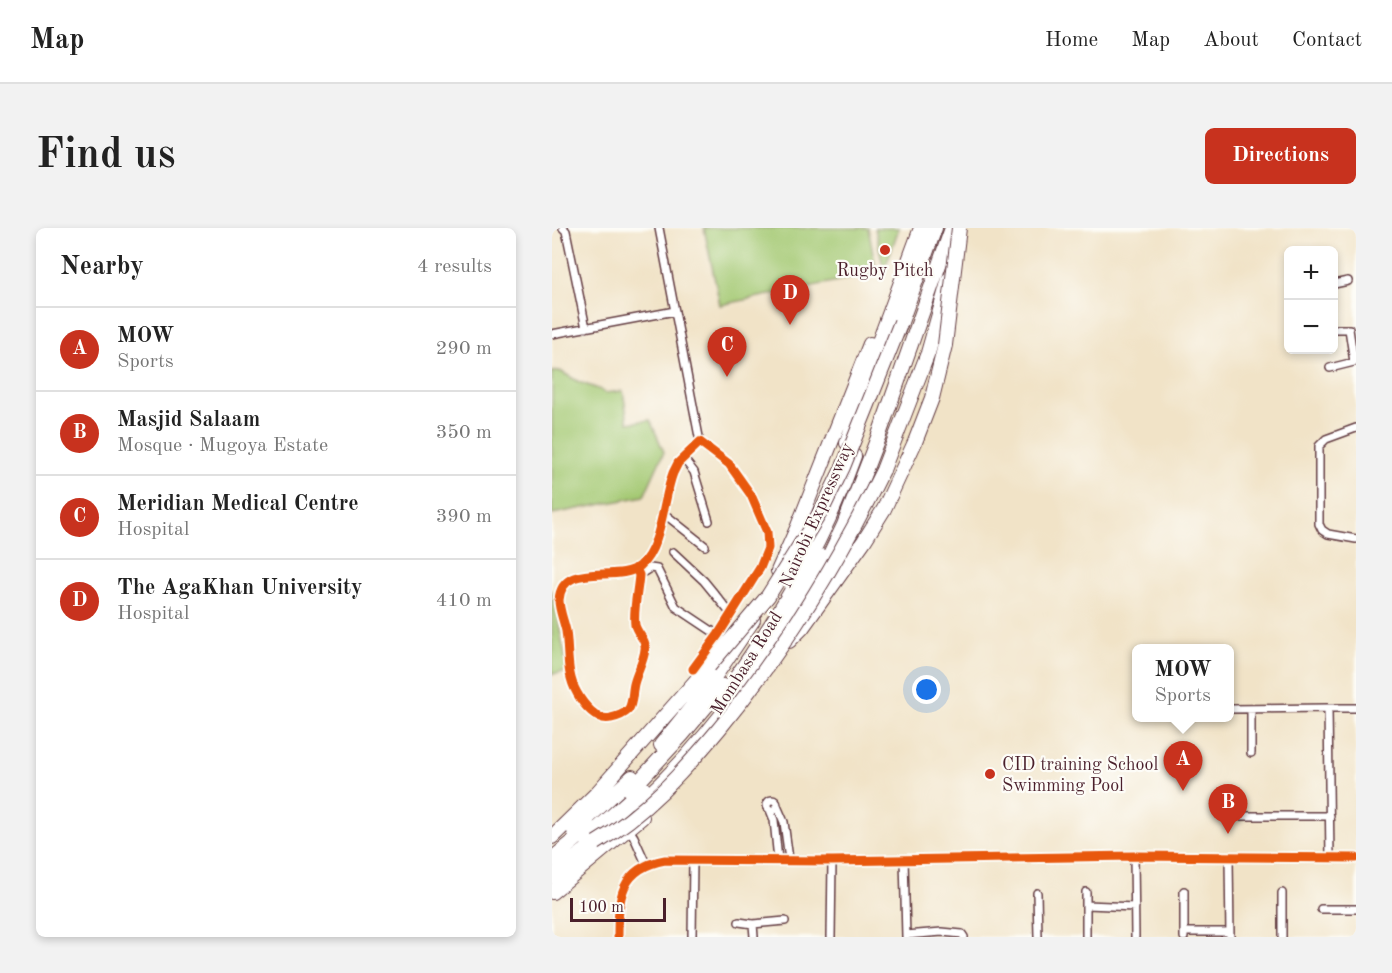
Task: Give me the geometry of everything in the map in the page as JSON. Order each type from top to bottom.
[{"type":"highway","name":"Mombasa Road","points":[[552,859],[572,844],[654,766],[728,679],[767,621],[798,568],[823,517],[873,358],[896,316],[921,228]]},
{"type":"highway","name":"Nairobi Expressway","points":[[552,867],[606,823],[676,754],[714,709],[760,645],[797,584],[845,481],[896,316],[935,228]]},
{"type":"highway","name":"Nairobi Expressway","points":[[552,876],[596,843],[647,797],[703,737],[757,666],[804,591],[849,491],[943,228]]},
{"type":"highway","name":"Mombasa Road","points":[[552,892],[629,829],[666,795],[720,736],[742,705],[813,588],[844,525],[879,435],[952,228]]},
{"type":"highway","points":[[596,843],[620,829],[637,815],[687,767],[771,664],[832,570],[883,470],[928,353],[962,228]]},
{"type":"highway","points":[[767,664],[802,628],[864,541],[884,509],[915,442],[932,398],[945,345],[962,228]]},
{"type":"highway","points":[[552,837],[596,794],[710,666],[768,596],[823,508],[843,467],[896,316]]},
{"type":"highway","points":[[552,850],[616,793],[652,756],[707,688],[745,634],[771,588],[798,526],[874,334],[896,316]]},
{"type":"street","points":[[563,228],[566,231],[586,328]]},
{"type":"street","points":[[659,228],[700,442],[729,464],[751,495],[767,532],[768,548],[760,568],[718,635],[693,669]]},
{"type":"street","points":[[1338,283],[1348,281]]},
{"type":"street","points":[[552,334],[675,311]]},
{"type":"street","points":[[1330,368],[1355,363],[1348,329],[1338,329]]},
{"type":"street","points":[[1356,428],[1326,439],[1319,446],[1318,506],[1319,524],[1322,530],[1328,534],[1356,539]]},
{"type":"street","points":[[700,442],[683,458],[673,473],[651,550],[638,572],[635,621],[637,631],[645,643],[645,651],[635,679],[630,706],[625,713],[609,719],[602,718],[589,710],[582,702],[568,674],[570,659],[560,607],[564,586],[574,577],[638,572],[650,568],[657,569],[676,607],[718,635]]},
{"type":"street","points":[[683,458],[694,472],[709,521]]},
{"type":"street","points":[[662,512],[705,546]]},
{"type":"street","points":[[673,552],[704,581],[731,614]]},
{"type":"street","points":[[1328,708],[1330,858]]},
{"type":"street","points":[[1234,709],[1356,708]]},
{"type":"street","points":[[1251,709],[1251,753]]},
{"type":"street","points":[[778,860],[774,808],[783,822],[789,859]]},
{"type":"street","points":[[1234,816],[1330,816]]},
{"type":"street","points":[[629,829],[647,866]]},
{"type":"street","points":[[618,937],[621,893],[630,878],[647,866],[665,860],[832,861],[1134,856],[1356,858]]},
{"type":"street","points":[[1134,856],[1135,937]]},
{"type":"street","points":[[1184,891],[1184,934],[1230,934],[1229,858]]},
{"type":"street","points":[[904,859],[906,936],[942,932],[962,934],[964,937]]},
{"type":"street","points":[[692,937],[693,861]]},
{"type":"street","points":[[831,937],[832,861]]},
{"type":"street","points":[[1086,892],[1086,937]]},
{"type":"street","points":[[1037,893],[1038,937]]},
{"type":"street","points":[[1282,893],[1282,937]]},
{"type":"street","points":[[1087,905],[1135,907]]},
{"type":"street","points":[[1321,909],[1356,909]]},
{"type":"street","points":[[739,922],[753,924],[785,921]]},
{"type":"street","points":[[753,924],[754,937]]},
{"type":"green space","points":[[704,228],[868,228],[877,273],[720,305]]},
{"type":"green space","name":"Rugby Pitch","points":[[875,228],[899,228],[884,271]]},
{"type":"green space","points":[[560,371],[604,393],[623,391],[628,423],[650,420],[664,452],[644,496],[552,514],[552,372]]},
{"type":"green space","points":[[552,590],[568,671],[552,674]]},
{"type":"cycle path","points":[[636,568],[639,575],[635,625],[645,643],[644,653],[634,684],[630,707],[620,715],[606,719],[596,715],[587,707],[573,686],[569,671],[566,631],[559,604],[562,588],[570,580],[580,576],[618,573],[640,566],[653,547],[673,473],[678,463],[700,442],[729,464],[751,495],[767,532],[768,548],[760,568],[718,635],[693,669]]},
{"type":"cycle path","points":[[618,937],[621,898],[630,878],[650,864],[665,860],[832,861],[1134,856],[1356,858]]},
{"type":"place","name":"Rugby Pitch","points":[[885,250]]},
{"type":"place","name":"The AgaKhan University","points":[[790,325]]},
{"type":"place","name":"Meridian Medical Centre","points":[[727,377]]},
{"type":"place","name":"CID training School Swimming Pool","points":[[990,774]]},
{"type":"place","name":"MOW","points":[[1183,791]]},
{"type":"place","name":"Masjid Salaam","points":[[1228,834]]}]
